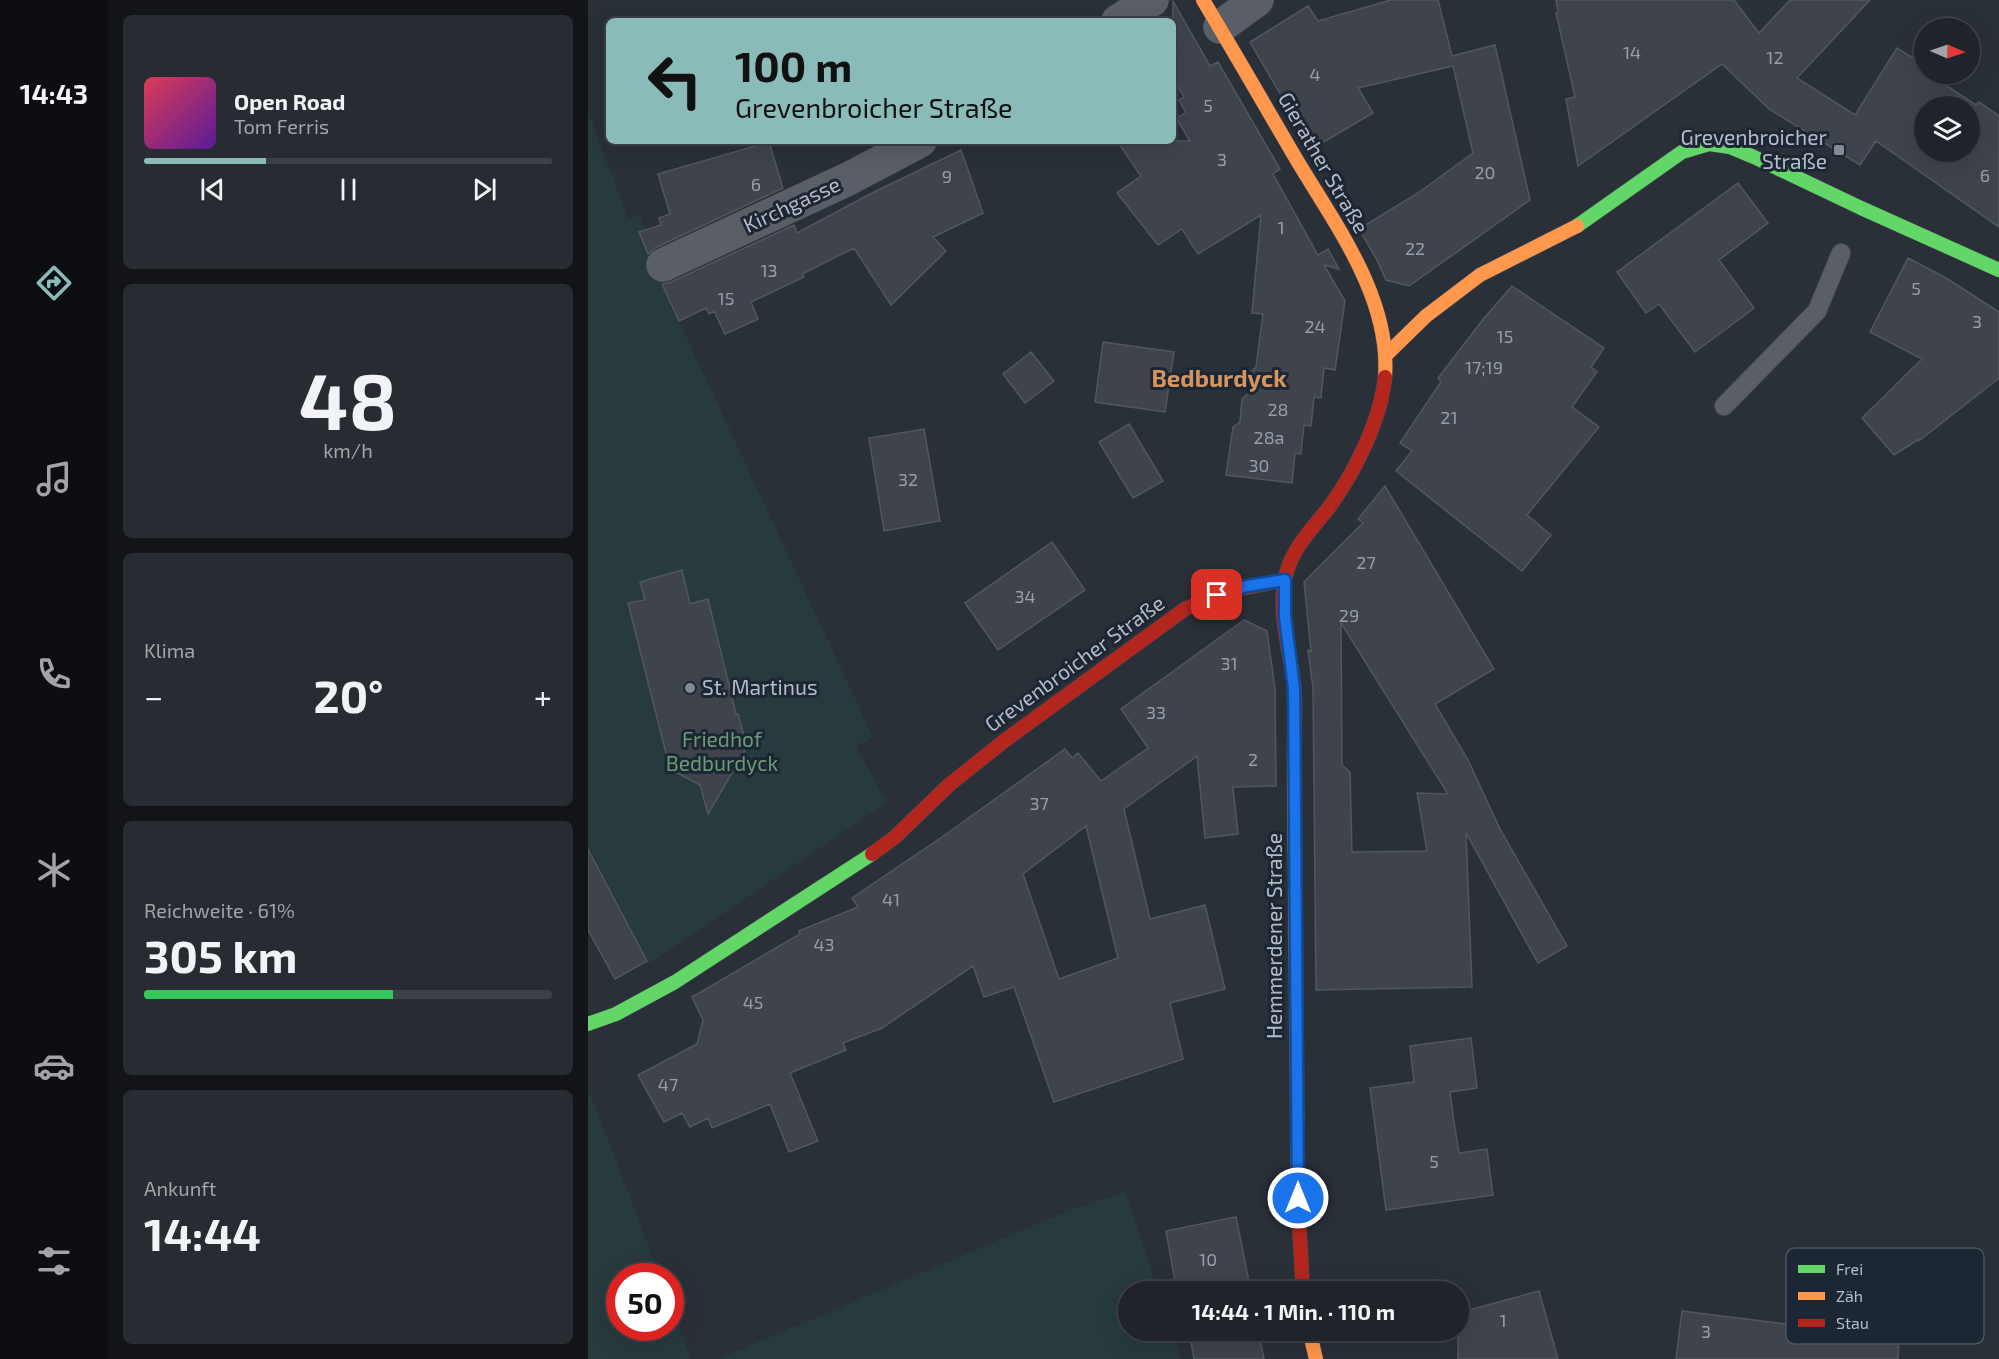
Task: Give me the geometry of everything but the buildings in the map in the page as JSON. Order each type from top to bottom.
[{"type":"street","points":[[1123,18],[1152,0]]},
{"type":"street","name":"Gierather Straße","points":[[1203,0],[1361,269],[1375,302],[1385,356]]},
{"type":"street","points":[[1220,27],[1257,0]]},
{"type":"street","name":"Kirchgasse","points":[[663,265],[848,179],[914,144]]},
{"type":"street","points":[[1285,580],[1294,555],[1340,491],[1373,427],[1383,394],[1386,372],[1385,356],[1426,316],[1480,275],[1581,224],[1682,152],[1709,144],[1738,150],[1999,270]]},
{"type":"street","name":"Grevenbroicher Straße","points":[[588,1024],[616,1014],[675,982],[876,851],[895,837],[949,785],[1004,741],[1185,609],[1229,591],[1285,580]]},
{"type":"street","name":"Hemmerdener Straße","points":[[1285,580],[1285,617],[1294,688],[1298,1221],[1302,1281]]},
{"type":"street","points":[[1312,1341],[1316,1359]]},
{"type":"lane","points":[[1724,406],[1816,311],[1841,253]]},
{"type":"green space","name":"Friedhof Bedburdyck","points":[[588,111],[628,219],[640,215],[664,289],[873,737],[856,746],[887,803],[649,963],[588,846]]},
{"type":"green space","points":[[590,1093],[655,1263],[606,1263],[606,1341],[684,1340],[691,1359],[588,1359],[588,1095]]},
{"type":"green space","points":[[1125,1192],[1155,1281],[1118,1281],[1118,1341],[1175,1341],[1181,1359],[718,1359],[1070,1210]]},
{"type":"traffic: fast","points":[[1577,226],[1682,152],[1709,144],[1730,147],[1754,157],[1999,270]]},
{"type":"traffic: fast","points":[[588,1024],[616,1014],[675,982],[872,854]]},
{"type":"traffic: slow","points":[[1203,0],[1357,262],[1379,318],[1384,347],[1385,377]]},
{"type":"traffic: slow","points":[[1385,356],[1426,316],[1480,275],[1577,226]]},
{"type":"traffic: slow","points":[[1294,754],[1298,1204]]},
{"type":"traffic: slow","points":[[1312,1341],[1316,1359]]},
{"type":"traffic: jam","points":[[1294,754],[1294,685],[1283,614],[1287,571],[1299,545],[1330,506],[1349,477],[1372,427],[1383,393],[1385,377]]},
{"type":"traffic: jam","points":[[872,854],[895,837],[949,785],[1004,741],[1185,609],[1229,591],[1285,580]]},
{"type":"traffic: jam","points":[[1298,1204],[1302,1281]]},
{"type":"place","name":"Grevenbroicher Straße","points":[[1839,150]]},
{"type":"place","name":"St. Martinus","points":[[690,688]]},
{"type":"district","name":"Bedburdyck","points":[[1219,379]]},
{"type":"route","points":[[1217,595],[1247,586],[1285,580],[1285,617],[1294,688],[1298,1198]]}]
